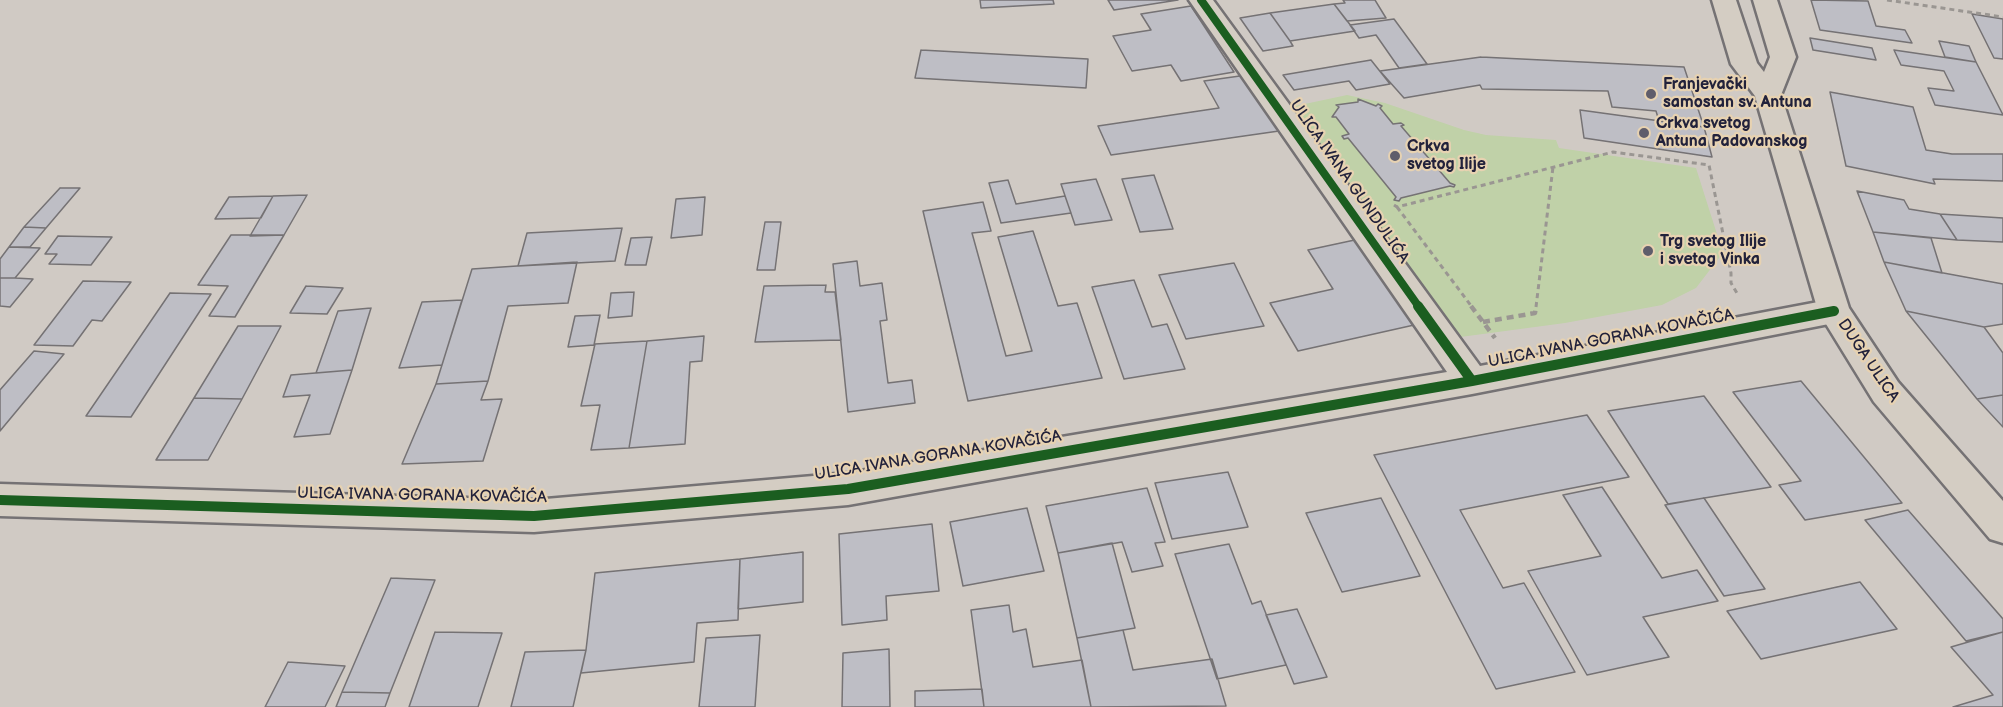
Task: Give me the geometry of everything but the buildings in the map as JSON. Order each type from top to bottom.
[{"type":"street","name":"ULICA IVANA GUNDULIĆA","points":[[1201,0],[1472,381]]},
{"type":"street","name":"DUGA ULICA","points":[[1724,0],[1744,64],[1768,95],[1834,311],[1886,392],[2003,527]]},
{"type":"street","points":[[1765,0],[1783,57],[1768,95]]},
{"type":"street","name":"ULICA IVANA GORANA KOVAČIĆA","points":[[0,500],[534,516],[848,489],[1472,381],[1834,311]]},
{"type":"path","points":[[1887,0],[2003,17]]},
{"type":"path","points":[[1335,188],[1397,207],[1613,152],[1709,165],[1731,273],[1731,283],[1737,294],[1764,324]]},
{"type":"path","points":[[1483,322],[1535,313],[1553,167]]},
{"type":"path","points":[[1397,207],[1520,372]]},
{"type":"green space","points":[[1347,95],[1385,103],[1464,130],[1486,135],[1556,140],[1559,148],[1696,168],[1722,250],[1719,258],[1696,288],[1662,305],[1565,323],[1453,338],[1286,108]]},
{"type":"cycle path","points":[[1201,0],[1472,381]]},
{"type":"cycle path","points":[[0,500],[534,516],[848,489],[1472,381],[1834,311]]},
{"type":"place","name":"Franjevački samostan sv. Antuna","points":[[1651,94]]},
{"type":"place","name":"Crkva svetog Antuna Padovanskog","points":[[1644,133]]},
{"type":"place","name":"Crkva svetog Ilije","points":[[1395,156]]},
{"type":"place","name":"Trg svetog Ilije i svetog Vinka","points":[[1648,251]]}]
